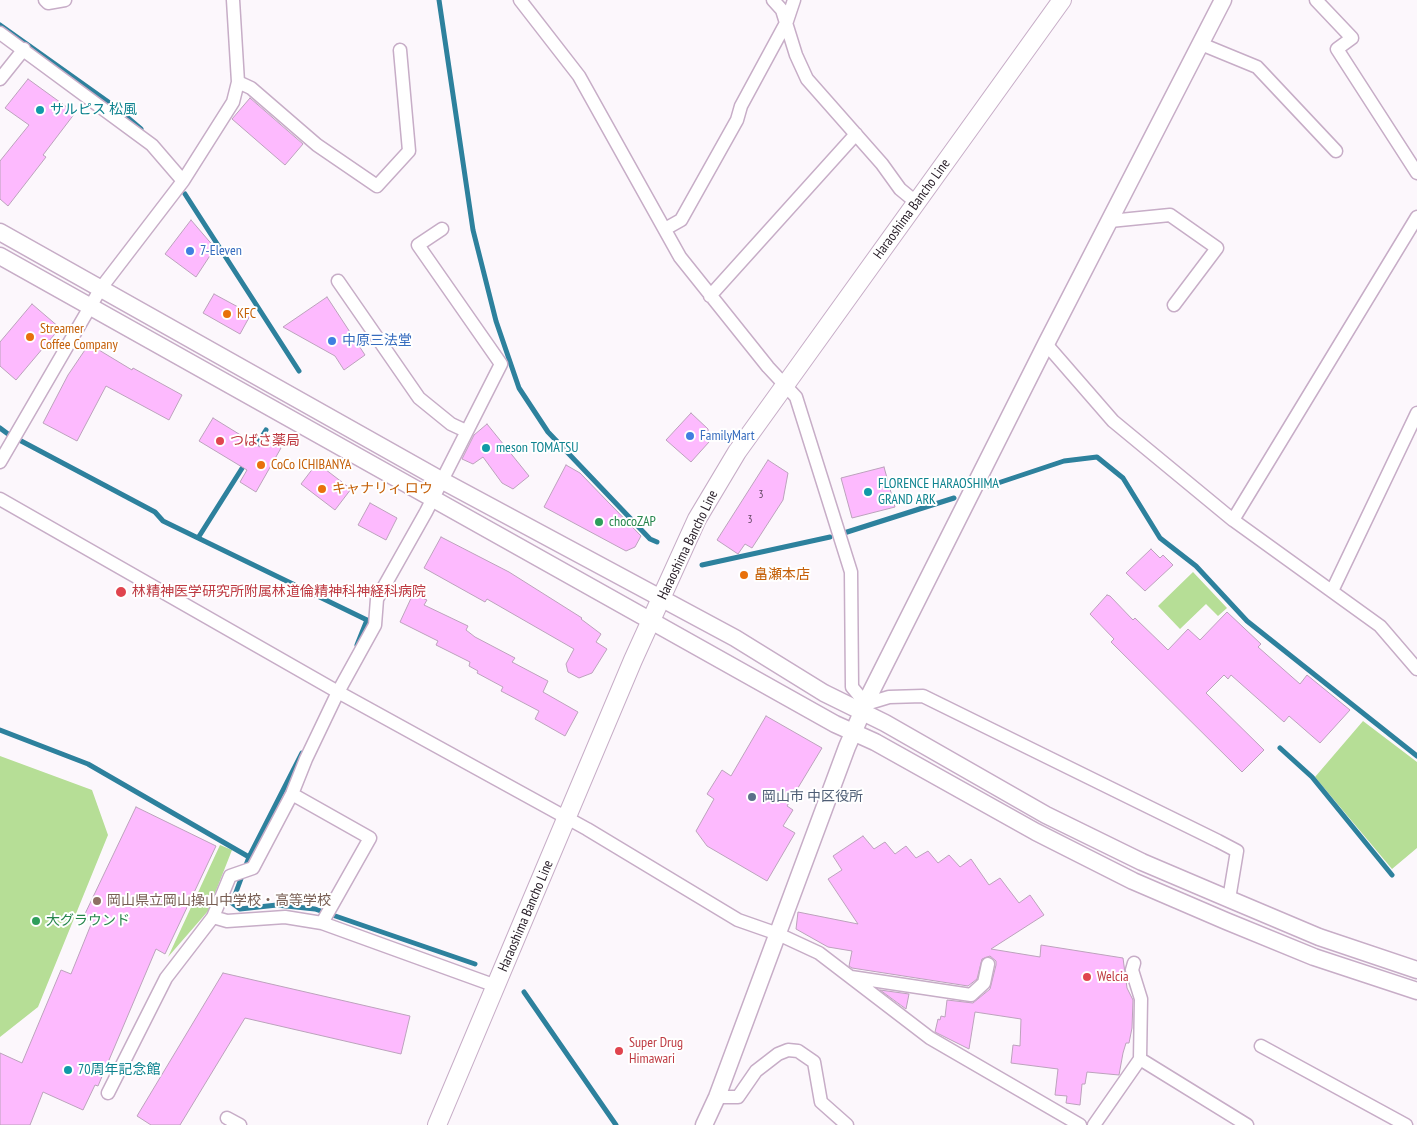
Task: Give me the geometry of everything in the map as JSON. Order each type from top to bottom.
[{"type":"main road","name":"Haraoshima Bancho Line","points":[[437,1125],[651,621],[697,519],[718,482],[785,385],[1062,0]]},
{"type":"street","points":[[45,0],[48,3],[65,0]]},
{"type":"street","points":[[0,462],[101,288],[183,181],[233,102],[238,82],[233,0]]},
{"type":"street","points":[[520,0],[579,76],[680,257],[768,367],[796,397],[800,405],[803,424],[851,572],[852,687],[864,708]]},
{"type":"street","points":[[773,0],[782,10],[787,21],[796,55],[807,79],[856,134],[900,189],[917,203]]},
{"type":"street","points":[[664,229],[682,220],[738,120],[741,106],[787,21],[794,0]]},
{"type":"street","points":[[704,1125],[864,708],[1046,344],[1223,0]]},
{"type":"street","points":[[1316,0],[1352,38],[1337,49],[1417,173]]},
{"type":"street","points":[[0,33],[152,144],[183,181]]},
{"type":"street","points":[[1201,44],[1257,68],[1336,151]]},
{"type":"street","points":[[0,79],[24,49]]},
{"type":"street","points":[[238,82],[251,88],[317,145],[377,186],[408,151],[400,50]]},
{"type":"street","points":[[710,296],[856,134]]},
{"type":"street","points":[[1110,221],[1170,215],[1217,248],[1174,305]]},
{"type":"street","points":[[1233,520],[1417,217]]},
{"type":"street","points":[[108,1093],[166,978],[213,916],[230,876],[253,868],[292,794],[306,759],[338,692],[375,625],[377,599],[433,498],[501,364],[418,245],[442,229]]},
{"type":"street","points":[[0,232],[441,480],[661,600],[735,638],[824,694],[864,708],[1046,815],[1142,862],[1228,899],[1320,937],[1417,970]]},
{"type":"street","points":[[0,256],[834,724],[854,732],[1036,832],[1133,881],[1314,957],[1417,992]]},
{"type":"street","points":[[338,280],[419,398],[451,424],[466,431]]},
{"type":"street","points":[[1046,344],[1113,421],[1233,520],[1380,626],[1417,669]]},
{"type":"street","points":[[1332,591],[1417,413]]},
{"type":"street","points":[[0,499],[338,692],[567,819],[738,920],[778,934],[819,953],[930,1038],[1080,1125]]},
{"type":"street","points":[[864,708],[889,697],[924,696],[1218,841],[1237,851],[1228,899]]},
{"type":"street","points":[[292,794],[370,838],[325,916]]},
{"type":"street","points":[[213,916],[227,920],[325,916],[496,986]]},
{"type":"street","points":[[1094,1125],[1140,1059],[1141,999],[1132,970],[1134,963]]},
{"type":"street","points":[[848,977],[972,995],[984,984],[988,964]]},
{"type":"street","points":[[1261,1046],[1406,1125]]},
{"type":"street","points":[[716,1097],[738,1097],[756,1071],[778,1054],[788,1050],[798,1051],[814,1062],[821,1102],[847,1125]]},
{"type":"street","points":[[1140,1059],[1247,1125]]},
{"type":"street","points":[[227,1118],[240,1125]]},
{"type":"green space","points":[[1193,572],[1227,608],[1218,616],[1206,604],[1180,629],[1158,606]]},
{"type":"green space","points":[[1363,721],[1417,762],[1417,848],[1392,869],[1315,777]]},
{"type":"green space","name":"大グラウンド","points":[[0,756],[92,790],[108,835],[38,1007],[0,1037]]},
{"type":"green space","points":[[220,845],[232,850],[208,911],[168,957]]},
{"type":"building","points":[[28,79],[75,113],[43,155],[46,157],[8,206],[0,199],[0,161],[29,125],[5,108]]},
{"type":"building","points":[[250,98],[303,144],[285,165],[232,119]]},
{"type":"building","name":"7-Eleven","points":[[191,220],[215,248],[196,277],[165,254]]},
{"type":"building","name":"KFC","points":[[214,294],[251,314],[240,334],[203,313]]},
{"type":"building","name":"中原三法堂","points":[[327,297],[365,355],[344,370],[335,356],[283,327]]},
{"type":"building","points":[[32,304],[60,328],[16,380],[0,366],[0,342]]},
{"type":"building","points":[[89,344],[132,370],[133,368],[182,395],[169,420],[106,386],[77,441],[43,423],[68,375]]},
{"type":"building","points":[[691,413],[708,429],[709,442],[691,462],[666,440]]},
{"type":"building","points":[[213,418],[260,447],[265,438],[281,448],[256,492],[240,482],[247,470],[199,441]]},
{"type":"building","name":"meson TOMATSU","points":[[487,424],[529,476],[513,489],[502,483],[483,457],[473,464],[462,459],[474,435]]},
{"type":"building","points":[[768,460],[788,473],[783,500],[752,548],[745,544],[738,554],[717,540]]},
{"type":"building","points":[[317,463],[351,489],[335,510],[301,484]]},
{"type":"building","points":[[566,465],[580,473],[641,536],[635,547],[626,551],[544,507]]},
{"type":"building","name":"FLORENCE HARAOSHIMA GRAND ARK","points":[[884,467],[895,507],[852,518],[841,478]]},
{"type":"building","points":[[370,503],[397,518],[386,540],[358,525]]},
{"type":"building","points":[[441,537],[509,572],[582,618],[601,634],[596,642],[607,649],[592,673],[579,678],[568,672],[566,664],[574,649],[487,599],[485,602],[424,568]]},
{"type":"building","points":[[1151,549],[1160,558],[1163,555],[1173,565],[1145,591],[1126,573]]},
{"type":"building","points":[[413,594],[427,600],[424,605],[468,626],[466,630],[475,637],[515,658],[512,662],[548,681],[543,692],[578,712],[565,736],[535,719],[539,711],[501,691],[503,687],[477,673],[478,671],[469,666],[470,662],[436,645],[438,641],[400,622]]},
{"type":"building","points":[[1107,595],[1133,620],[1135,618],[1168,650],[1188,629],[1200,640],[1227,612],[1261,644],[1258,647],[1300,684],[1307,675],[1350,710],[1320,743],[1289,716],[1284,722],[1231,675],[1228,679],[1224,675],[1206,693],[1264,750],[1242,772],[1111,642],[1114,639],[1090,614]]},
{"type":"building","name":"岡山市 中区役所","points":[[766,716],[822,748],[787,806],[793,810],[783,826],[795,833],[767,881],[707,846],[696,831],[714,799],[707,794],[722,770],[731,776]]},
{"type":"building","points":[[136,807],[216,846],[165,954],[156,949],[98,1086],[95,1085],[83,1110],[43,1092],[30,1125],[0,1125],[0,1053],[22,1063],[61,970],[71,974],[92,922],[83,918]]},
{"type":"building","points":[[863,836],[874,849],[885,842],[895,854],[906,846],[916,858],[928,851],[938,863],[949,855],[960,867],[971,859],[989,885],[1000,878],[1019,903],[1030,895],[1044,915],[991,949],[1040,957],[1041,945],[1123,958],[1127,988],[1133,1000],[1132,1028],[1129,1043],[1126,1043],[1123,1053],[1119,1075],[1087,1072],[1085,1084],[1082,1084],[1080,1105],[1066,1103],[1067,1096],[1055,1095],[1058,1069],[1011,1063],[1013,1045],[1020,1046],[1021,1019],[975,1012],[969,1049],[935,1032],[938,1019],[940,1020],[941,1016],[945,1017],[947,1000],[973,1003],[990,989],[996,961],[990,956],[982,959],[977,979],[968,986],[852,968],[849,966],[852,951],[828,947],[796,929],[798,912],[858,924],[828,879],[842,870],[833,856]]},
{"type":"building","points":[[223,973],[410,1016],[401,1054],[245,1018],[180,1125],[151,1125],[137,1116]]},
{"type":"building","points":[[880,990],[909,994],[906,1009]]},
{"type":"waterway","points":[[439,0],[473,230],[496,321],[519,388],[548,432],[650,539],[657,542]]},
{"type":"waterway","points":[[0,25],[114,106],[141,129]]},
{"type":"waterway","points":[[185,194],[299,371]]},
{"type":"waterway","points":[[0,428],[155,512],[163,521],[367,620],[357,645]]},
{"type":"waterway","points":[[253,451],[266,430]]},
{"type":"waterway","points":[[989,486],[1064,461],[1097,457],[1123,478],[1160,538],[1196,566],[1247,621],[1417,756]]},
{"type":"waterway","points":[[198,538],[246,462]]},
{"type":"waterway","points":[[844,533],[954,498]]},
{"type":"waterway","points":[[702,565],[830,537]]},
{"type":"waterway","points":[[0,730],[88,764],[249,857]]},
{"type":"waterway","points":[[1280,748],[1312,777],[1392,875]]},
{"type":"waterway","points":[[302,753],[249,857],[232,903],[240,909],[277,905],[315,909],[475,964]]},
{"type":"waterway","points":[[524,992],[616,1125]]},
{"type":"place","name":"サルピス 松風","points":[[40,110]]},
{"type":"place","name":"7-Eleven","points":[[190,251]]},
{"type":"place","name":"KFC","points":[[227,314]]},
{"type":"place","name":"Streamer Coffee Company","points":[[30,337]]},
{"type":"place","name":"中原三法堂","points":[[332,341]]},
{"type":"place","name":"FamilyMart","points":[[690,436]]},
{"type":"place","name":"つばさ薬局","points":[[220,441]]},
{"type":"place","name":"meson TOMATSU","points":[[486,448]]},
{"type":"place","name":"CoCo ICHIBANYA","points":[[261,465]]},
{"type":"place","name":"キャナリィ ロウ","points":[[322,489]]},
{"type":"place","name":"FLORENCE HARAOSHIMA GRAND ARK","points":[[868,492]]},
{"type":"place","name":"chocoZAP","points":[[599,522]]},
{"type":"place","name":"畠瀬本店","points":[[744,575]]},
{"type":"place","name":"林精神医学研究所附属林道倫精神科神経科病院","points":[[121,592]]},
{"type":"place","name":"岡山市 中区役所","points":[[752,797]]},
{"type":"place","name":"岡山県立岡山操山中学校・高等学校","points":[[97,901]]},
{"type":"place","name":"大グラウンド","points":[[36,921]]},
{"type":"place","name":"Welcia","points":[[1087,977]]},
{"type":"place","name":"Super Drug Himawari","points":[[619,1051]]},
{"type":"place","name":"70周年記念館","points":[[68,1070]]}]
